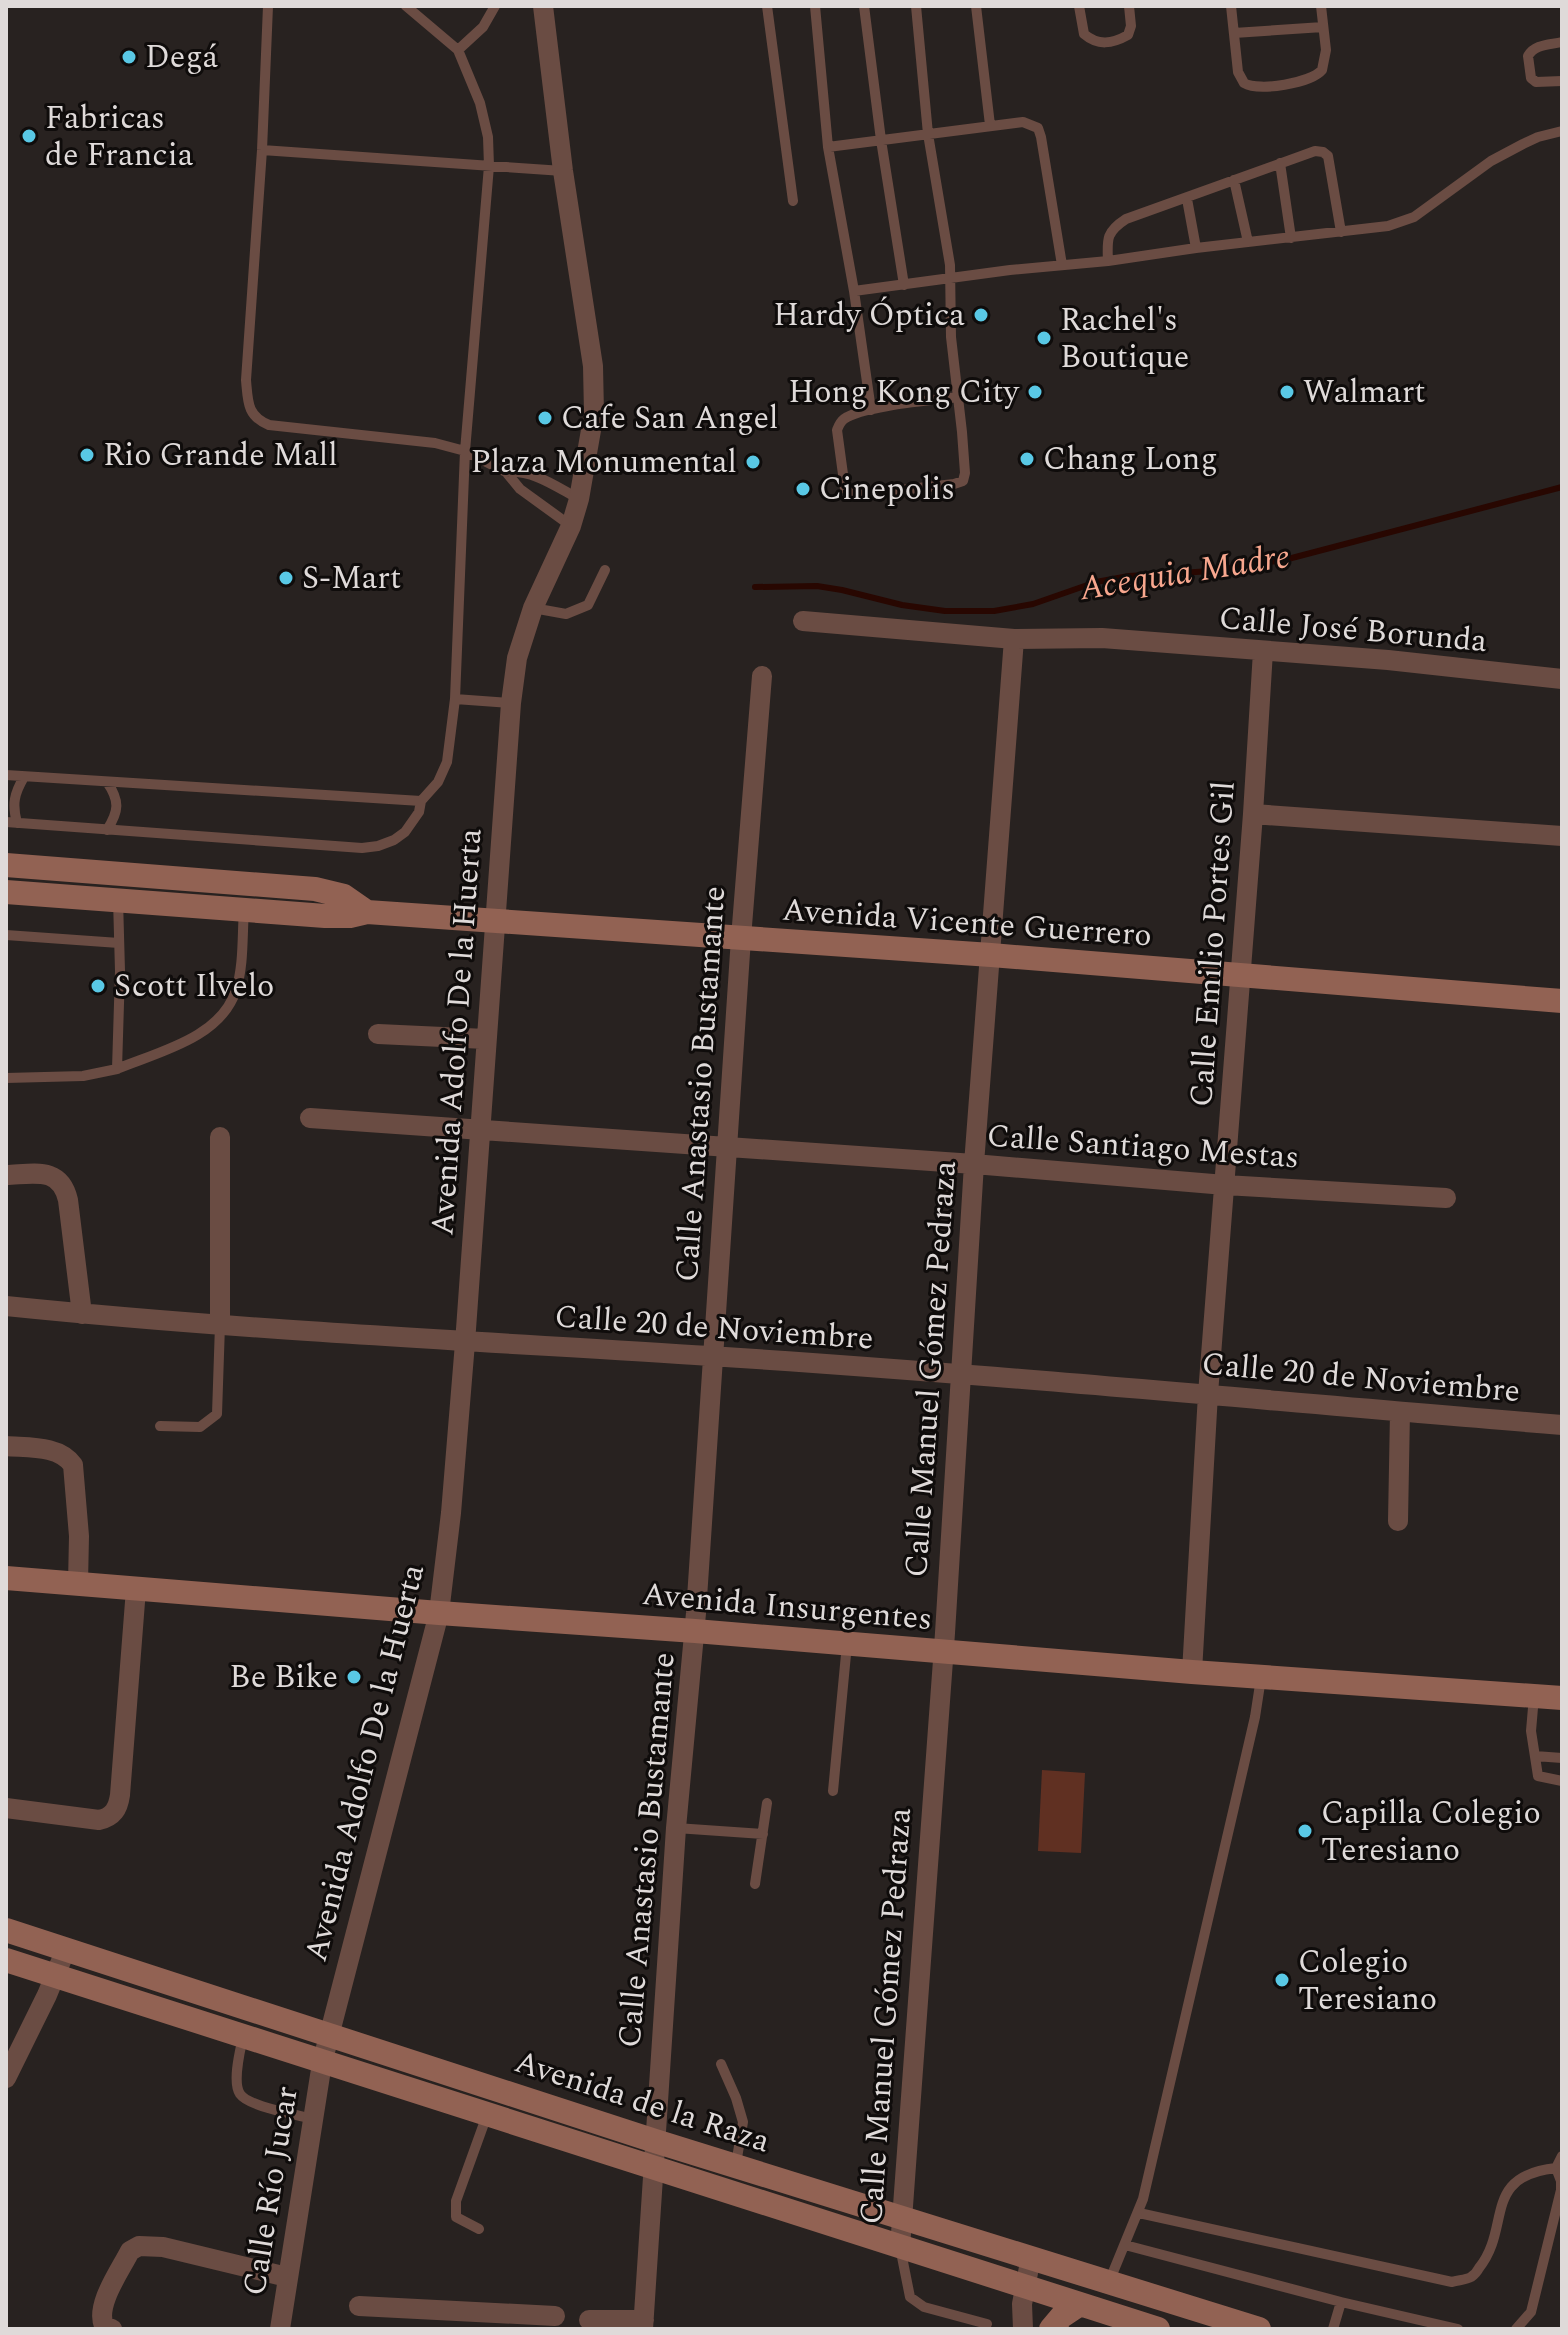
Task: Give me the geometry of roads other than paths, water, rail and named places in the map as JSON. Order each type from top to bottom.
[{"type":"street","name":"Avenida Adolfo De la Huerta","points":[[322,2063],[439,1613],[465,1343],[511,703],[517,658],[533,608],[571,526],[579,499],[594,413],[595,389],[589,333],[563,171],[543,6]]},
{"type":"street","name":"Calle José Borunda","points":[[803,621],[1014,639],[1102,638],[1388,660],[1562,679]]},
{"type":"street","name":"Calle Manuel Gómez Pedraza","points":[[900,2247],[943,1653],[974,1164],[1014,639]]},
{"type":"street","name":"Calle Emilio Portes Gil","points":[[1192,1672],[1208,1394],[1263,651]]},
{"type":"street","name":"Calle Anastasio Bustamante","points":[[644,2324],[676,1828],[695,1631],[741,938],[762,676]]},
{"type":"street","points":[[1253,814],[1562,836]]},
{"type":"street","name":"Avenida Vicente Guerrero","points":[[6,865],[315,889],[344,896],[367,912]]},
{"type":"street","name":"Avenida Vicente Guerrero","points":[[6,892],[337,916],[367,912],[991,955],[1562,1001]]},
{"type":"street","points":[[378,1034],[486,1039]]},
{"type":"street","name":"Calle Santiago Mestas","points":[[310,1118],[974,1164],[1225,1185],[1446,1198]]},
{"type":"street","points":[[220,1137],[220,1325]]},
{"type":"street","points":[[6,1175],[46,1174],[62,1183],[68,1200],[82,1314]]},
{"type":"street","name":"Calle 20 de Noviembre","points":[[6,1306],[465,1343],[713,1356],[1562,1425]]},
{"type":"street","points":[[1398,1521],[1400,1412]]},
{"type":"street","points":[[6,1446],[62,1454],[73,1465],[78,1583]]},
{"type":"street","name":"Avenida Insurgentes","points":[[6,1578],[943,1653],[1562,1698]]},
{"type":"street","points":[[6,1808],[99,1820],[115,1813],[120,1795],[136,1589]]},
{"type":"street","name":"Avenida de la Raza","points":[[6,1930],[655,2141],[1259,2329]]},
{"type":"street","points":[[6,2078],[66,1949]]},
{"type":"street","name":"Avenida de la Raza","points":[[6,1960],[1148,2327]]},
{"type":"street","name":"Calle Río Jucar","points":[[280,2329],[322,2063]]},
{"type":"street","points":[[108,2328],[101,2320],[101,2309],[130,2251],[139,2246],[150,2245],[287,2277]]},
{"type":"street","points":[[1023,2329],[1022,2304],[1031,2257]]},
{"type":"street","points":[[1051,2329],[1062,2316],[1080,2304]]},
{"type":"street","points":[[359,2306],[411,2319],[490,2322],[555,2316]]},
{"type":"street","points":[[589,2320],[644,2324]]},
{"type":"lane","points":[[268,6],[262,150],[246,380],[247,398],[257,420],[298,430],[435,443],[465,451],[506,472],[531,474],[579,499]]},
{"type":"lane","points":[[24,777],[15,792],[12,823],[362,848],[378,846],[405,832],[419,812],[421,801],[438,782],[447,762],[455,699],[465,451],[489,166],[488,137],[480,103],[458,50],[406,6]]},
{"type":"lane","points":[[458,50],[483,27],[495,6]]},
{"type":"lane","points":[[767,6],[793,201]]},
{"type":"lane","points":[[815,6],[828,147],[854,291],[871,410]]},
{"type":"lane","points":[[864,6],[904,285]]},
{"type":"lane","points":[[916,6],[928,134],[950,265],[951,337],[958,397],[965,473],[963,481],[954,484],[855,495],[845,489],[837,430],[847,417],[871,410],[958,397]]},
{"type":"lane","points":[[976,6],[990,125]]},
{"type":"lane","points":[[1079,6],[1084,34],[1092,41],[1104,44],[1128,35],[1131,26],[1129,6]]},
{"type":"lane","points":[[1231,6],[1238,72],[1250,87],[1282,85],[1318,75],[1325,60],[1321,6]]},
{"type":"lane","points":[[1234,33],[1323,27]]},
{"type":"lane","points":[[1562,42],[1532,49],[1528,56],[1531,78],[1536,82],[1562,81]]},
{"type":"lane","points":[[828,147],[1023,122],[1038,128],[1062,265]]},
{"type":"lane","points":[[854,291],[1388,226],[1414,217],[1491,161],[1538,137],[1562,131]]},
{"type":"lane","points":[[262,150],[563,171]]},
{"type":"lane","points":[[1108,261],[1107,240],[1113,227],[1126,219],[1315,151],[1328,156],[1341,232]]},
{"type":"lane","points":[[1280,163],[1291,238]]},
{"type":"lane","points":[[1234,180],[1248,242]]},
{"type":"lane","points":[[1187,199],[1196,248]]},
{"type":"lane","points":[[506,472],[520,489],[571,526]]},
{"type":"lane","points":[[533,608],[566,614],[588,605],[605,570]]},
{"type":"lane","points":[[455,699],[511,703]]},
{"type":"lane","points":[[6,775],[421,801]]},
{"type":"lane","points":[[107,782],[116,796],[115,817],[107,830]]},
{"type":"lane","points":[[117,1069],[119,874]]},
{"type":"lane","points":[[6,1078],[83,1076],[117,1069],[179,1044],[212,1026],[226,1011],[236,992],[241,968],[244,910]]},
{"type":"lane","points":[[6,935],[119,943]]},
{"type":"lane","points":[[160,1426],[200,1427],[217,1414],[220,1325]]},
{"type":"lane","points":[[833,1791],[847,1644]]},
{"type":"lane","points":[[1109,2282],[1139,2213],[1255,1717],[1261,1676]]},
{"type":"lane","points":[[1534,1696],[1531,1731],[1538,1776],[1562,1781]]},
{"type":"lane","points":[[1535,1756],[1562,1758]]},
{"type":"lane","points":[[755,1884],[767,1803]]},
{"type":"lane","points":[[676,1828],[763,1834]]},
{"type":"lane","points":[[243,2037],[238,2056],[239,2093],[248,2101],[312,2119]]},
{"type":"lane","points":[[721,2064],[743,2122],[735,2166]]},
{"type":"lane","points":[[479,2229],[456,2217],[456,2201],[487,2113]]},
{"type":"lane","points":[[1516,2329],[1531,2312],[1561,2190],[1556,2168],[1562,2156]]},
{"type":"lane","points":[[1139,2213],[1452,2282],[1473,2276],[1486,2260],[1505,2197],[1518,2178],[1534,2170],[1556,2168]]},
{"type":"lane","points":[[1125,2245],[1341,2302],[1458,2329]]},
{"type":"lane","points":[[900,2247],[910,2297],[924,2307],[987,2324]]},
{"type":"lane","points":[[1333,2329],[1341,2302]]},
{"type":"waterway","name":"Acequia Madre","points":[[755,587],[817,586],[902,605],[945,611],[994,611],[1033,604],[1096,582],[1129,576],[1212,571],[1288,559],[1562,487]]},
{"type":"place","name":"Degá","points":[[129,57]]},
{"type":"place","name":"Fabricas de Francia","points":[[29,136]]},
{"type":"place","name":"Hardy Óptica","points":[[981,315]]},
{"type":"place","name":"Rachel's Boutique","points":[[1044,338]]},
{"type":"place","name":"Hong Kong City","points":[[1035,392]]},
{"type":"place","name":"Walmart","points":[[1287,392]]},
{"type":"place","name":"Cafe San Angel","points":[[545,418]]},
{"type":"place","name":"Rio Grande Mall","points":[[87,455]]},
{"type":"place","name":"Chang Long","points":[[1027,459]]},
{"type":"place","name":"Plaza Monumental","points":[[753,462]]},
{"type":"place","name":"Cinepolis","points":[[803,489]]},
{"type":"place","name":"S-Mart","points":[[286,578]]},
{"type":"place","name":"Scott Ilvelo","points":[[98,986]]},
{"type":"place","name":"Be Bike","points":[[354,1677]]},
{"type":"place","name":"Capilla Colegio Teresiano","points":[[1305,1831]]},
{"type":"place","name":"Colegio Teresiano","points":[[1282,1980]]}]
